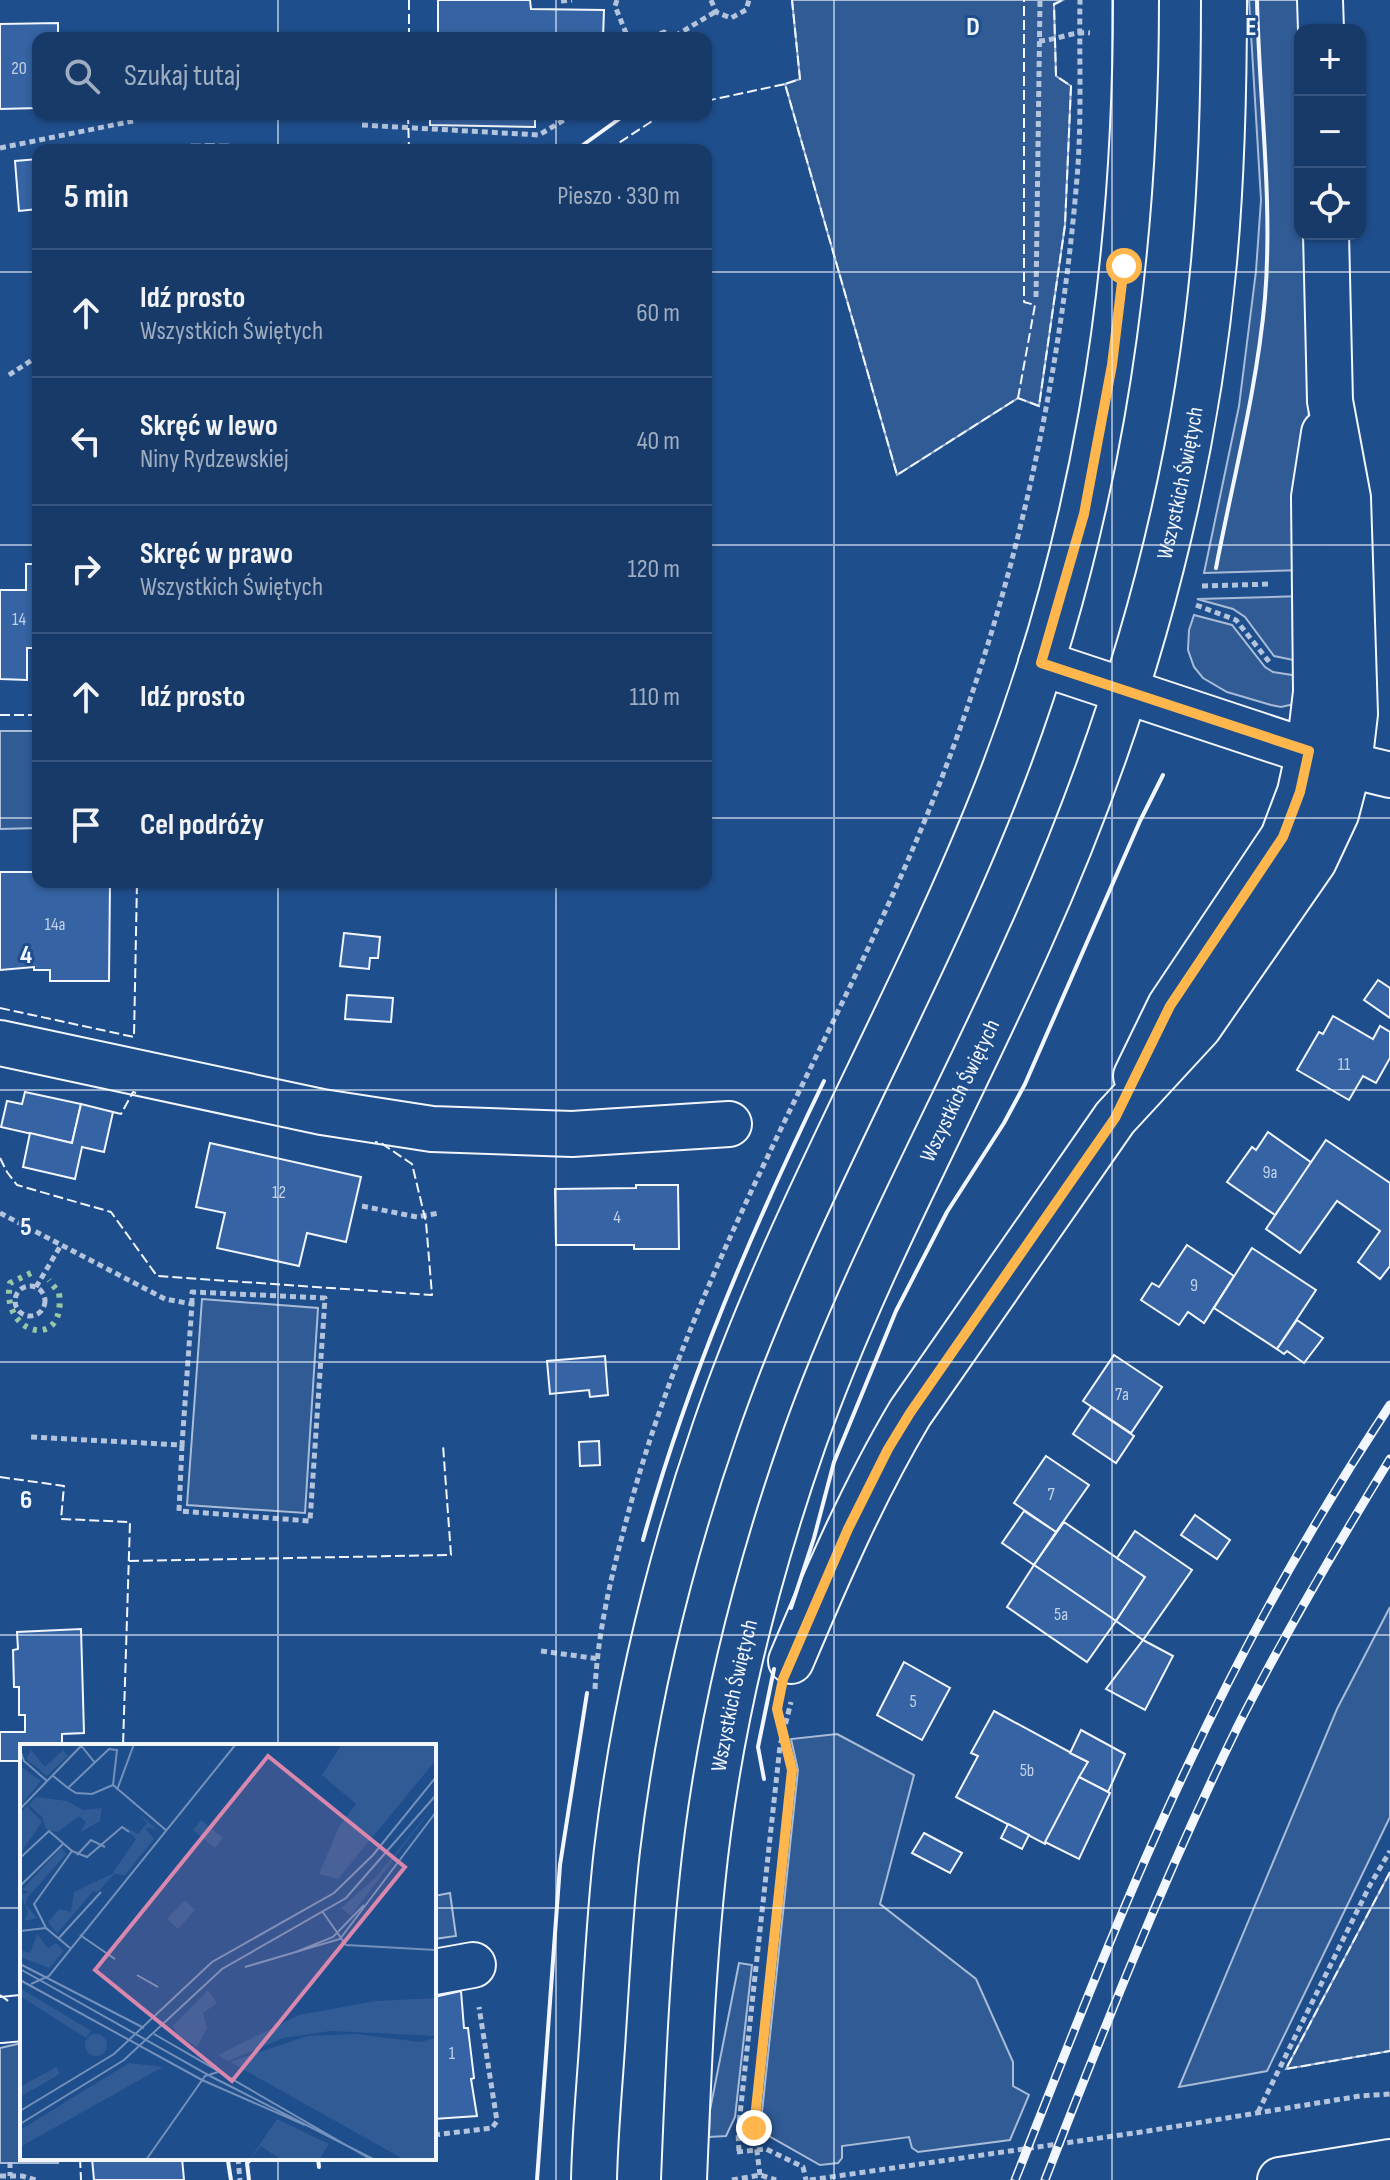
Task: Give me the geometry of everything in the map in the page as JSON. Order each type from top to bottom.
[{"type":"street","points":[[594,2180],[617,1852],[643,1695],[679,1545],[715,1428],[760,1312],[809,1197],[951,901],[989,809],[1041,663],[1084,514],[1112,365],[1124,266],[1132,168],[1136,0]]},
{"type":"street","name":"Wszystkich Świętych","points":[[684,2180],[702,1882],[730,1708],[774,1534],[833,1366],[884,1248],[1030,940],[1092,790],[1127,691],[1154,594],[1179,489],[1207,319],[1220,184],[1224,0]]},
{"type":"street","points":[[1320,0],[1321,24]]},
{"type":"street","points":[[791,1661],[848,1529],[888,1449],[910,1413],[1115,1118],[1199,1027],[1314,861],[1336,814],[1350,764],[1355,714],[1348,498],[1330,401],[1326,240]]},
{"type":"street","points":[[1041,663],[1350,764]]},
{"type":"street","points":[[0,1043],[322,1112],[432,1129],[572,1134],[729,1124]]},
{"type":"street","points":[[0,2020],[20,2018]]},
{"type":"street","points":[[1284,2180],[1390,2162]]},
{"type":"path","points":[[561,1],[572,0]]},
{"type":"path","points":[[617,0],[615,6],[626,32]]},
{"type":"path","points":[[711,0],[716,12],[723,17],[739,15],[746,10],[749,0]]},
{"type":"path","points":[[1036,297],[1040,0]]},
{"type":"path","points":[[683,32],[716,12]]},
{"type":"path","points":[[1039,41],[1055,40],[1079,32],[1095,33]]},
{"type":"path","points":[[362,125],[539,135],[564,120]]},
{"type":"path","points":[[0,148],[133,121]]},
{"type":"path","points":[[9,375],[32,360]]},
{"type":"path","points":[[362,1206],[417,1217],[439,1213]]},
{"type":"path","points":[[0,1213],[165,1299],[192,1304]]},
{"type":"path","points":[[36,1287],[61,1245]]},
{"type":"path","points":[[28,1285],[36,1287],[44,1298],[41,1311],[35,1315],[21,1313],[14,1300],[16,1293],[28,1285]]},
{"type":"path","points":[[192,1292],[325,1298],[310,1521],[179,1511],[182,1445],[192,1292]]},
{"type":"path","points":[[31,1437],[182,1445]]},
{"type":"path","points":[[541,1651],[597,1658]]},
{"type":"path","points":[[739,2151],[738,2133],[783,1733],[798,1668],[791,1661],[783,1679],[777,1709],[783,1733],[792,1770],[754,2128],[760,2175]]},
{"type":"path","points":[[1258,2112],[1363,1899],[1390,1851]]},
{"type":"path","points":[[436,2135],[492,2128],[497,2121],[454,1969]]},
{"type":"path","points":[[726,2153],[766,2149],[803,2167],[808,2180],[1360,2096],[1390,2094]]},
{"type":"path","points":[[238,2160],[240,2180]]},
{"type":"path","points":[[10,2162],[10,2176]]},
{"type":"path","points":[[732,2180],[760,2175],[776,2180]]},
{"type":"path","points":[[0,2176],[36,2180]]},
{"type":"shaded area","points":[[792,0],[1063,0],[1054,5],[1056,76],[1071,86],[1065,225],[1039,406],[1018,398],[897,475],[785,84],[800,79]]},
{"type":"shaded area","points":[[1249,0],[1299,0],[1299,24],[1294,24],[1294,240],[1306,240],[1309,410],[1303,498],[1303,570],[1204,573],[1239,406],[1256,271],[1261,200]]},
{"type":"shaded area","points":[[1303,596],[1305,650],[1293,660],[1274,656],[1245,617],[1233,609],[1197,599]]},
{"type":"shaded area","points":[[1194,615],[1232,625],[1265,667],[1273,672],[1292,675],[1304,689],[1294,704],[1281,707],[1271,705],[1227,692],[1203,678],[1194,667],[1188,650]]},
{"type":"shaded area","points":[[0,731],[32,731],[32,828],[0,829]]},
{"type":"shaded area","points":[[202,1299],[318,1308],[305,1513],[187,1505]]},
{"type":"shaded area","points":[[1390,1607],[1390,1817],[1267,2071],[1179,2087],[1337,1709]]},
{"type":"shaded area","points":[[837,1734],[914,1775],[880,1904],[976,1979],[1013,2062],[1013,2086],[1029,2095],[1010,2140],[918,2152],[912,2148],[909,2137],[842,2146],[842,2158],[838,2163],[820,2165],[760,2131],[798,1770],[791,1739]]},
{"type":"shaded area","points":[[1390,1872],[1390,2051],[1286,2069]]},
{"type":"shaded area","points":[[450,1893],[456,1936],[436,1939],[436,1896]]},
{"type":"shaded area","points":[[739,1963],[752,1965],[735,2117],[726,2136],[709,2137],[710,2110]]},
{"type":"shaded area","points":[[20,2043],[20,2160],[57,2160],[58,2163],[0,2163],[0,2048]]},
{"type":"building","points":[[438,0],[530,0],[531,9],[604,10],[603,32],[438,32]]},
{"type":"building","points":[[58,23],[58,32],[32,32],[32,108],[0,109],[0,24]]},
{"type":"building","points":[[430,120],[535,120],[535,127],[430,125]]},
{"type":"building","points":[[32,160],[32,210],[19,211],[15,161]]},
{"type":"building","points":[[26,564],[32,564],[32,648],[27,648],[27,680],[0,679],[0,590],[26,590]]},
{"type":"building","points":[[0,872],[32,872],[32,888],[110,888],[109,981],[50,981],[50,970],[34,970],[34,967],[0,970]]},
{"type":"building","points":[[344,933],[380,937],[378,958],[370,958],[369,969],[340,966]]},
{"type":"building","points":[[1378,980],[1390,988],[1390,1018],[1364,1000]]},
{"type":"building","points":[[347,995],[393,998],[391,1022],[345,1019]]},
{"type":"building","points":[[1333,1016],[1373,1039],[1380,1026],[1390,1032],[1390,1058],[1376,1083],[1363,1076],[1349,1100],[1297,1070],[1319,1032],[1323,1034]]},
{"type":"building","points":[[25,1092],[81,1104],[72,1143],[1,1127],[7,1101],[22,1104]]},
{"type":"building","points":[[81,1104],[113,1112],[104,1152],[82,1147],[75,1179],[23,1167],[30,1133],[72,1143]]},
{"type":"building","points":[[1268,1132],[1312,1163],[1275,1215],[1227,1182],[1252,1147],[1256,1150]]},
{"type":"building","points":[[1326,1140],[1390,1183],[1390,1266],[1380,1279],[1358,1262],[1380,1231],[1337,1201],[1300,1253],[1266,1229]]},
{"type":"building","points":[[210,1143],[361,1177],[346,1242],[307,1233],[299,1266],[217,1248],[225,1213],[196,1207]]},
{"type":"building","points":[[636,1185],[678,1185],[679,1249],[634,1249],[634,1245],[556,1245],[555,1189],[636,1188]]},
{"type":"building","points":[[1187,1245],[1234,1276],[1204,1323],[1188,1312],[1179,1325],[1141,1300],[1152,1283],[1159,1287]]},
{"type":"building","points":[[1252,1248],[1316,1290],[1277,1349],[1214,1308]]},
{"type":"building","points":[[1297,1320],[1323,1338],[1304,1363],[1287,1351],[1284,1354],[1277,1349]]},
{"type":"building","points":[[1114,1355],[1162,1387],[1131,1433],[1083,1401]]},
{"type":"building","points":[[605,1356],[608,1395],[590,1397],[589,1390],[550,1394],[547,1361]]},
{"type":"building","points":[[1091,1407],[1134,1436],[1116,1463],[1073,1434]]},
{"type":"building","points":[[599,1441],[600,1465],[580,1466],[579,1442]]},
{"type":"building","points":[[1046,1456],[1089,1485],[1056,1532],[1014,1503]]},
{"type":"building","points":[[1024,1511],[1056,1532],[1034,1565],[1002,1543]]},
{"type":"building","points":[[1195,1515],[1230,1540],[1217,1559],[1181,1535]]},
{"type":"building","points":[[1064,1522],[1145,1577],[1116,1621],[1034,1565]]},
{"type":"building","points":[[1135,1531],[1192,1570],[1143,1640],[1116,1621],[1145,1577],[1117,1558]]},
{"type":"building","points":[[1034,1565],[1116,1621],[1087,1662],[1007,1607]]},
{"type":"building","points":[[81,1629],[84,1733],[62,1734],[62,1744],[20,1744],[20,1761],[0,1761],[0,1732],[25,1732],[25,1715],[19,1715],[19,1687],[14,1687],[13,1650],[18,1649],[17,1632]]},
{"type":"building","points":[[1143,1640],[1173,1656],[1145,1710],[1106,1689]]},
{"type":"building","points":[[904,1662],[950,1688],[922,1740],[877,1715]]},
{"type":"building","points":[[994,1711],[1088,1762],[1045,1844],[956,1797],[978,1756],[971,1753]]},
{"type":"building","points":[[1081,1730],[1125,1754],[1108,1792],[1079,1777],[1088,1762],[1070,1753]]},
{"type":"building","points":[[1079,1777],[1110,1793],[1079,1859],[1045,1842]]},
{"type":"building","points":[[1008,1824],[1029,1835],[1022,1849],[1001,1838]]},
{"type":"building","points":[[924,1833],[962,1853],[950,1873],[912,1853]]},
{"type":"building","points":[[461,1991],[477,2116],[436,2119],[436,1997]]},
{"type":"building","points":[[92,2160],[182,2160],[184,2180],[94,2180]]},
{"type":"railway","points":[[1015,2180],[1120,1919],[1210,1719],[1282,1582],[1390,1405]]},
{"type":"railway","points":[[1045,2180],[1136,1952],[1237,1728],[1310,1592],[1390,1459]]},
{"type":"hedge","points":[[31,1273],[10,1283],[10,1301],[23,1325],[34,1330],[53,1324],[59,1312],[59,1293],[49,1280]]},
{"type":"fence","points":[[409,0],[409,32]]},
{"type":"fence","points":[[792,0],[800,79],[785,84],[897,475],[1018,398],[1039,406],[1065,225],[1071,86],[1056,76],[1054,4],[1063,0]]},
{"type":"fence","points":[[1018,398],[1035,305],[1024,302],[1024,0]]},
{"type":"fence","points":[[712,100],[785,84]]},
{"type":"fence","points":[[408,120],[409,144]]},
{"type":"fence","points":[[617,144],[654,120]]},
{"type":"fence","points":[[0,715],[32,715]]},
{"type":"fence","points":[[0,1008],[134,1037],[137,888]]},
{"type":"fence","points":[[113,1112],[121,1114],[133,1092],[136,1093]]},
{"type":"fence","points":[[0,1158],[17,1185],[111,1212],[157,1276],[432,1295],[426,1222],[412,1164],[375,1142]]},
{"type":"fence","points":[[129,1561],[451,1555],[443,1445]]},
{"type":"fence","points":[[0,1477],[64,1486],[61,1519],[130,1522],[123,1744]]},
{"type":"fence","points":[[1390,1872],[1286,2069],[1390,2051]]},
{"type":"fence","points":[[0,1995],[11,2003]]},
{"type":"fence","points":[[80,2160],[81,2180]]},
{"type":"wall","points":[[1216,568],[1250,400],[1265,298],[1267,186],[1257,0]]},
{"type":"wall","points":[[584,144],[618,120]]},
{"type":"wall","points":[[791,1608],[834,1462],[896,1311],[947,1212],[1025,1084],[1163,775]]},
{"type":"wall","points":[[643,1540],[680,1422],[723,1307],[824,1081]]},
{"type":"wall","points":[[764,1779],[758,1747],[774,1669]]},
{"type":"wall","points":[[537,2180],[560,1865],[587,1693]]},
{"type":"wall","points":[[249,2180],[247,2163],[250,2160]]},
{"type":"wall","points":[[318,2160],[319,2167]]},
{"type":"wall","points":[[228,2161],[231,2180]]},
{"type":"route","points":[[754,2128],[792,1770],[777,1709],[783,1679],[848,1529],[888,1449],[1115,1118],[1170,1006],[1283,837],[1300,792],[1309,751],[1041,663],[1084,514],[1112,365],[1124,266]]}]
